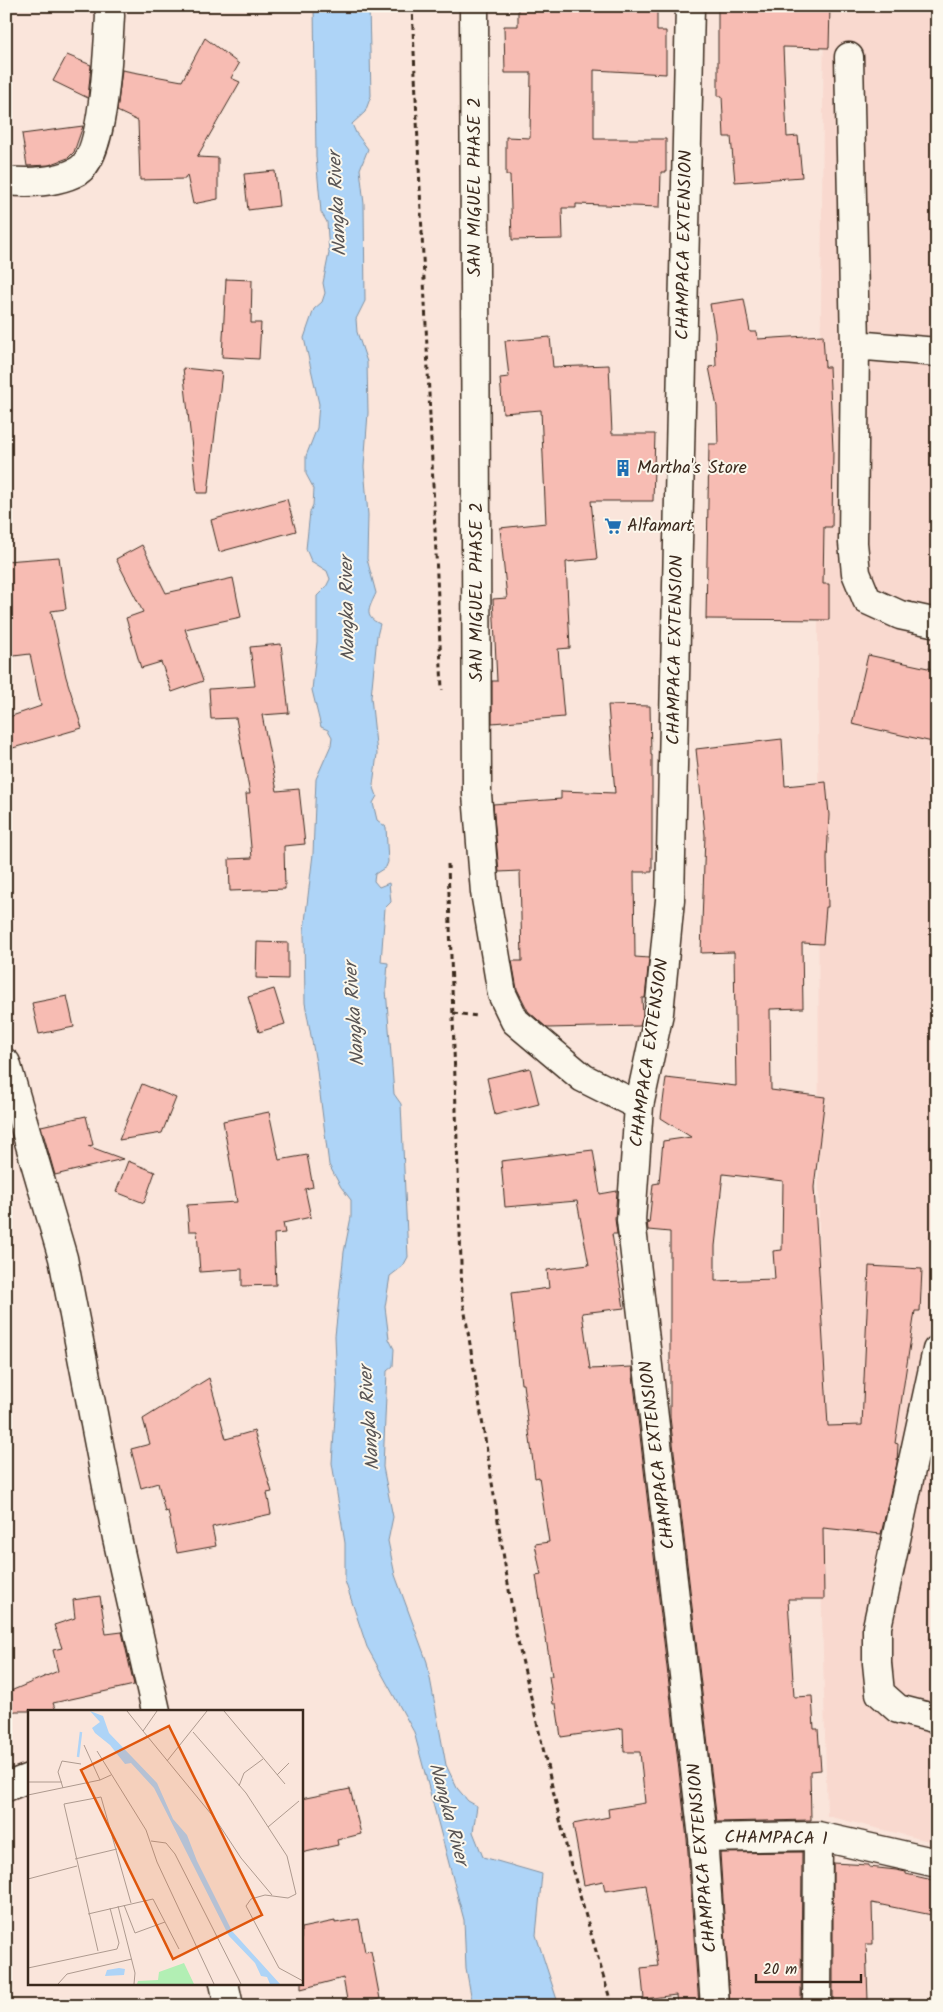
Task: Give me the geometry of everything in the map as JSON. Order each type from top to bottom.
[{"type":"street","points":[[6,181],[21,183],[54,180],[79,171],[93,151],[103,109],[109,6]]},
{"type":"street","name":"SAN MIGUEL PHASE 2","points":[[474,6],[477,794],[485,892],[502,994],[515,1021],[583,1078],[639,1106]]},
{"type":"street","name":"CHAMPACA EXTENSION","points":[[690,6],[670,900],[659,1012],[639,1106],[631,1220],[703,1838],[715,2006]]},
{"type":"street","points":[[849,57],[855,344],[853,544],[856,573],[867,600],[900,616],[937,623]]},
{"type":"street","points":[[855,344],[937,352]]},
{"type":"street","points":[[6,1063],[64,1258],[117,1538],[156,1710]]},
{"type":"street","points":[[937,1350],[877,1627],[877,1663],[880,1693],[898,1709],[937,1719]]},
{"type":"street","points":[[6,1787],[28,1778]]},
{"type":"street","points":[[816,2006],[818,1836]]},
{"type":"street","name":"CHAMPACA 1","points":[[703,1838],[818,1836],[937,1863]]},
{"type":"street","points":[[224,1984],[229,2006]]},
{"type":"path","points":[[412,6],[442,691]]},
{"type":"path","points":[[448,857],[462,1294],[516,1634],[569,1858],[612,2006]]},
{"type":"shaded area","points":[[824,6],[937,6],[937,1843],[827,1816],[820,1533],[819,1294],[818,613]]},
{"type":"water","name":"Nangka River","points":[[314,6],[369,6],[371,96],[365,112],[352,124],[368,149],[360,169],[364,204],[365,301],[356,319],[357,332],[367,362],[368,413],[364,467],[368,515],[367,559],[376,593],[369,614],[374,621],[380,624],[377,636],[371,697],[377,754],[373,785],[377,796],[373,803],[377,820],[386,827],[388,862],[386,867],[375,874],[374,881],[379,887],[389,883],[391,902],[385,908],[381,962],[388,963],[386,989],[394,1094],[401,1104],[408,1257],[403,1266],[390,1276],[385,1307],[389,1339],[394,1349],[393,1366],[387,1371],[383,1467],[393,1517],[388,1541],[395,1575],[427,1662],[446,1765],[457,1788],[468,1801],[477,1806],[473,1832],[483,1857],[542,1874],[536,1935],[559,2006],[473,2006],[466,1968],[464,1920],[414,1732],[367,1647],[345,1581],[345,1543],[332,1463],[337,1386],[335,1336],[344,1252],[351,1217],[351,1200],[341,1187],[329,1165],[316,1063],[305,1003],[304,930],[313,854],[316,779],[331,745],[332,737],[328,730],[321,727],[312,690],[317,642],[317,596],[326,587],[330,579],[327,571],[311,561],[306,549],[314,489],[306,474],[306,456],[317,428],[319,404],[304,338],[314,309],[322,302],[325,293],[323,283],[329,253],[327,222],[321,212],[316,157]]},
{"type":"building","points":[[518,6],[657,6],[657,31],[666,31],[666,74],[594,70],[594,139],[666,139],[666,172],[661,172],[660,207],[576,204],[576,208],[562,208],[563,239],[512,240],[510,175],[506,175],[506,137],[530,138],[531,73],[505,73],[504,26],[518,26]]},
{"type":"building","points":[[718,6],[830,6],[829,48],[783,47],[787,137],[798,136],[802,177],[735,182],[731,137],[724,137],[722,96],[718,96]]},
{"type":"building","points":[[205,38],[239,64],[231,78],[240,82],[197,157],[218,158],[218,199],[193,204],[187,175],[185,179],[140,180],[138,121],[117,111],[122,70],[182,81]]},
{"type":"building","points":[[67,55],[91,65],[88,98],[53,81]]},
{"type":"building","points":[[83,126],[74,152],[68,158],[49,165],[27,166],[22,134]]},
{"type":"building","points":[[275,171],[279,206],[248,210],[244,174]]},
{"type":"building","points":[[226,279],[252,280],[251,323],[261,323],[259,359],[222,357]]},
{"type":"building","points":[[744,299],[750,332],[757,332],[758,339],[823,335],[825,367],[829,367],[833,449],[832,527],[824,527],[823,584],[829,584],[829,620],[706,619],[709,444],[718,444],[717,407],[709,367],[716,366],[715,333],[710,304]]},
{"type":"building","points":[[550,337],[553,367],[609,365],[612,434],[655,434],[653,501],[591,501],[597,559],[566,562],[570,648],[558,649],[564,717],[492,723],[492,681],[497,681],[493,599],[507,598],[500,528],[546,523],[541,410],[503,413],[500,378],[509,377],[505,341]]},
{"type":"building","points":[[183,368],[222,372],[208,493],[197,493]]},
{"type":"building","points":[[287,499],[296,531],[219,552],[211,520]]},
{"type":"building","points":[[142,545],[166,593],[233,578],[241,617],[185,629],[203,681],[172,692],[161,662],[141,668],[126,618],[143,612],[116,559]]},
{"type":"building","points":[[59,557],[66,609],[51,611],[66,677],[82,728],[6,750],[6,718],[41,706],[30,654],[6,657],[6,599],[9,599],[6,561]]},
{"type":"building","points":[[281,644],[289,713],[262,715],[277,791],[299,789],[305,844],[284,846],[285,889],[230,891],[229,859],[252,858],[246,794],[250,794],[236,718],[211,719],[209,689],[255,686],[250,647]]},
{"type":"building","points":[[868,655],[937,670],[937,743],[852,724]]},
{"type":"building","points":[[608,705],[650,706],[652,872],[634,872],[635,957],[649,958],[645,998],[642,998],[643,1015],[640,1026],[547,1028],[528,1011],[517,989],[512,961],[522,961],[520,871],[499,872],[493,804],[561,799],[561,791],[615,793]]},
{"type":"building","points":[[782,739],[785,786],[826,782],[829,815],[827,858],[828,907],[826,907],[823,944],[802,943],[803,1008],[770,1009],[771,1090],[825,1097],[814,1187],[828,1426],[862,1425],[869,1266],[922,1269],[920,1311],[915,1311],[895,1443],[898,1444],[897,1463],[881,1534],[823,1528],[824,1599],[788,1599],[794,1697],[812,1696],[814,1729],[818,1729],[821,1770],[810,1771],[811,1820],[717,1822],[670,1417],[670,1232],[648,1230],[647,1220],[649,1224],[653,1184],[659,1183],[663,1141],[691,1137],[661,1118],[666,1078],[736,1086],[734,952],[701,953],[705,835],[696,749]],"holes":[[[723,1174],[783,1181],[782,1250],[773,1251],[775,1279],[715,1281],[715,1246]]]},
{"type":"building","points":[[257,942],[288,943],[288,979],[256,978]]},
{"type":"building","points":[[274,989],[285,1024],[259,1032],[248,997]]},
{"type":"building","points":[[67,996],[74,1027],[39,1034],[32,1003]]},
{"type":"building","points":[[530,1068],[539,1104],[495,1115],[487,1078]]},
{"type":"building","points":[[142,1084],[176,1098],[162,1133],[119,1140]]},
{"type":"building","points":[[269,1112],[279,1160],[307,1155],[313,1187],[305,1189],[311,1217],[283,1223],[285,1233],[274,1234],[276,1285],[242,1286],[242,1269],[200,1272],[197,1231],[189,1231],[187,1205],[237,1202],[223,1121]]},
{"type":"building","points":[[86,1116],[93,1145],[88,1146],[123,1159],[55,1175],[41,1126]]},
{"type":"building","points":[[593,1150],[600,1194],[617,1191],[615,1219],[617,1234],[612,1234],[624,1308],[582,1313],[590,1369],[632,1367],[687,1839],[699,2006],[677,2006],[676,1995],[644,1999],[641,1968],[658,1966],[646,1885],[605,1891],[603,1881],[584,1885],[573,1824],[609,1817],[608,1809],[645,1803],[640,1752],[624,1752],[623,1728],[561,1737],[556,1704],[553,1704],[549,1676],[552,1676],[536,1576],[541,1575],[535,1544],[549,1542],[539,1477],[535,1478],[523,1384],[521,1384],[511,1293],[549,1288],[547,1270],[589,1265],[577,1201],[505,1207],[501,1161]]},
{"type":"building","points":[[128,1161],[155,1172],[144,1203],[116,1192]]},
{"type":"building","points":[[209,1378],[226,1439],[254,1431],[272,1492],[267,1493],[271,1514],[212,1527],[216,1546],[177,1553],[168,1511],[165,1512],[158,1483],[141,1488],[131,1449],[150,1444],[143,1419]]},
{"type":"building","points":[[100,1596],[106,1634],[122,1632],[134,1685],[53,1703],[56,1710],[28,1710],[6,1713],[6,1693],[58,1671],[53,1650],[62,1648],[54,1625],[75,1618],[73,1600]]},
{"type":"building","points":[[350,1789],[361,1834],[337,1840],[338,1845],[302,1853],[302,1799]]},
{"type":"building","points":[[802,1852],[801,2006],[730,2006],[720,1853]]},
{"type":"building","points":[[833,1863],[869,1865],[869,1867],[906,1872],[906,1874],[937,1881],[937,1916],[872,1903],[873,1944],[866,1944],[868,2000],[833,2002]]},
{"type":"building","points":[[359,1919],[365,1952],[371,1951],[380,1999],[348,2005],[343,1978],[301,1989],[302,1928],[335,1921],[335,1923]]},
{"type":"place","name":"Martha's Store","points":[[623,468]]},
{"type":"place","name":"Alfamart","points":[[613,526]]}]
